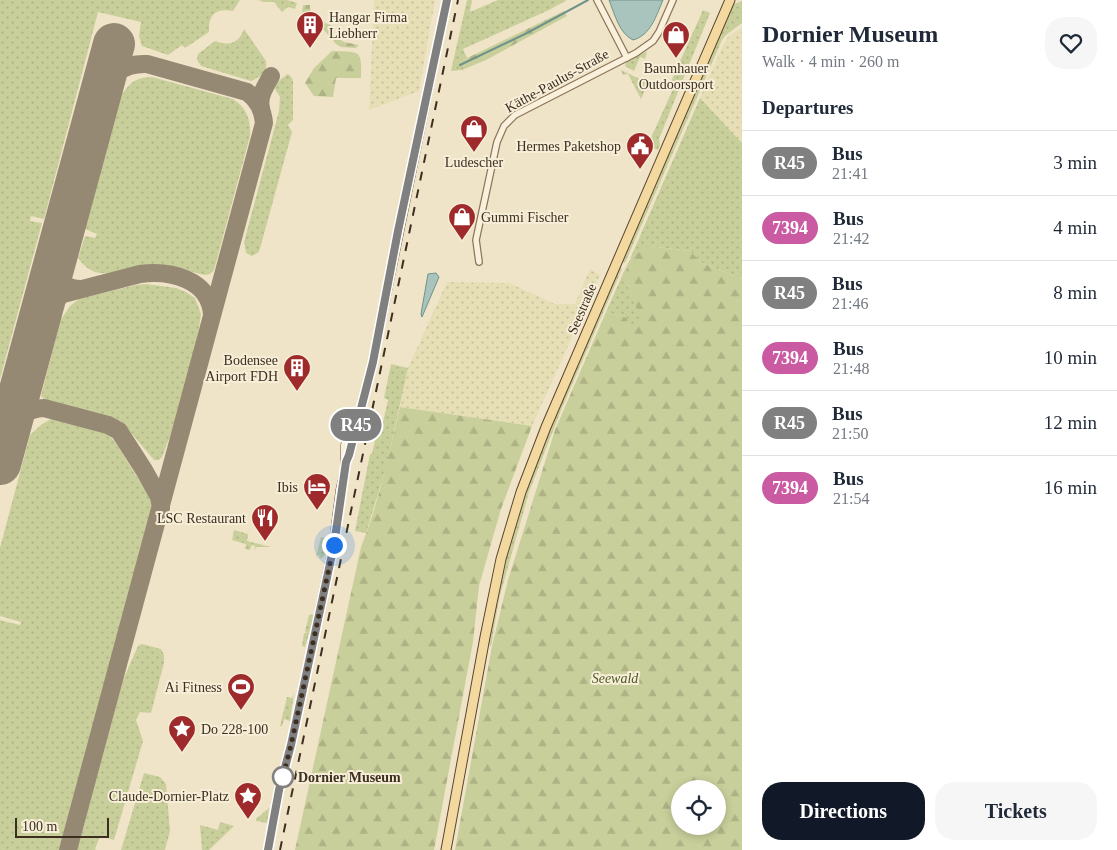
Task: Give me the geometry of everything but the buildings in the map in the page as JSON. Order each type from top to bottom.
[{"type":"main road","name":"Seestraße","points":[[446,850],[495,586],[510,525],[533,459],[730,0]]},
{"type":"street","points":[[268,850],[279,790],[292,740],[334,545],[346,462],[373,362],[398,231],[447,0]]},
{"type":"street","name":"Käthe-Paulus-Straße","points":[[479,262],[476,240],[497,142],[504,126],[515,115],[627,58],[653,41],[673,0]]},
{"type":"street","points":[[598,1],[627,58]]},
{"type":"shaded area","points":[[374,0],[435,0],[419,91],[369,110]]},
{"type":"shaded area","points":[[742,27],[742,143],[700,98],[723,45],[728,37]]},
{"type":"shaded area","points":[[590,269],[600,275],[532,426],[400,407],[408,368],[447,282],[509,283],[555,304],[575,304]]},
{"type":"green space","points":[[0,0],[240,0],[233,11],[222,10],[214,14],[210,21],[209,32],[185,48],[182,45],[168,55],[142,46],[139,36],[141,22],[98,12],[44,219],[31,216],[30,221],[42,223],[0,379]]},
{"type":"green space","points":[[258,0],[287,0],[297,3],[295,9],[288,7],[282,12],[274,2]]},
{"type":"green space","points":[[467,0],[472,0],[470,12],[498,0],[567,0],[463,49],[467,58],[460,62],[462,70],[451,71]]},
{"type":"green space","points":[[742,1],[742,23],[722,40],[625,263],[623,262],[624,257],[731,7]]},
{"type":"green space","points":[[303,5],[310,5],[310,10],[314,16],[333,26],[334,36],[344,42],[359,45],[356,48],[341,47],[336,44],[318,23],[302,12]]},
{"type":"green space","points":[[703,10],[710,13],[659,139],[660,145],[658,150],[638,141],[639,138],[650,140],[673,89],[669,86]]},
{"type":"green space","points":[[564,11],[567,16],[486,60],[462,70],[459,62]]},
{"type":"green space","points":[[244,29],[266,61],[265,72],[251,81],[201,66],[197,60],[198,54],[215,41],[229,43],[236,41]]},
{"type":"green space","points":[[332,51],[354,52],[357,54],[361,62],[361,78],[336,78],[333,97],[314,96],[305,83],[314,68]]},
{"type":"green space","points":[[646,52],[645,59],[640,57],[634,71],[625,66],[626,62]]},
{"type":"green space","points":[[621,70],[648,83],[641,99],[628,74],[623,75]]},
{"type":"green space","points":[[288,74],[293,82],[293,120],[288,125],[292,132],[259,252],[252,256],[246,253],[244,242],[279,111],[280,97],[275,89],[280,80]]},
{"type":"green space","points":[[152,77],[233,99],[242,106],[249,120],[250,136],[214,270],[210,274],[205,275],[154,265],[136,266],[110,273],[102,273],[86,267],[78,258],[85,236],[95,238],[97,234],[85,229],[122,94],[134,81]]},
{"type":"green space","points":[[700,98],[742,143],[742,279],[702,263],[690,251],[649,246],[630,259]]},
{"type":"green space","name":"Seewald","points":[[649,246],[690,251],[702,263],[742,279],[742,850],[455,850],[492,646],[508,580],[555,430],[606,312],[627,318],[630,334],[640,317],[629,288],[626,272],[627,266],[636,254]]},
{"type":"green space","points":[[620,267],[622,269],[562,408],[529,492],[499,599],[491,647],[488,642],[499,589],[511,537],[522,502],[555,414]]},
{"type":"green space","points":[[626,267],[628,286],[641,317],[630,335],[627,318],[606,312]]},
{"type":"green space","points":[[146,284],[176,288],[186,292],[195,298],[201,314],[196,347],[172,431],[162,457],[159,460],[154,460],[122,422],[45,400],[41,396],[60,321],[70,306],[79,299]]},
{"type":"green space","points":[[391,364],[408,368],[386,468],[366,533],[355,531],[370,454],[372,454],[376,435],[380,435],[388,400],[384,398]]},
{"type":"green space","points":[[400,407],[532,426],[501,509],[479,586],[473,642],[434,850],[295,850],[361,547],[388,460]]},
{"type":"green space","points":[[53,418],[102,431],[114,440],[153,505],[59,850],[0,850],[0,620],[20,625],[21,622],[0,616],[0,548],[30,435],[42,424]]},
{"type":"green space","points":[[234,530],[248,534],[247,541],[271,547],[256,547],[254,552],[255,546],[252,545],[250,550],[245,549],[246,544],[232,540]]},
{"type":"green space","points":[[321,537],[325,538],[327,554],[319,558],[320,556],[318,555],[316,557]]},
{"type":"green space","points":[[312,614],[314,616],[305,647],[302,646],[304,633],[307,633],[305,631],[309,615]]},
{"type":"green space","points":[[142,644],[161,649],[164,655],[164,663],[151,713],[140,712],[136,720],[143,741],[114,840],[100,836],[96,850],[77,850],[123,680],[138,646]]},
{"type":"green space","points":[[294,693],[290,721],[284,719],[282,726],[280,726],[287,697],[292,698]]},
{"type":"green space","points":[[144,773],[160,777],[166,784],[170,831],[165,850],[121,850]]},
{"type":"green space","points":[[269,808],[267,823],[256,821],[256,819]]},
{"type":"green space","points":[[220,822],[234,826],[209,850],[202,850],[200,825],[218,830]]},
{"type":"water","points":[[609,0],[663,0],[649,29],[639,38],[633,40],[621,28]]},
{"type":"water","points":[[436,273],[439,277],[422,317],[428,274]]},
{"type":"waterway","points":[[460,65],[527,33],[588,0]]},
{"type":"taxiway","points":[[68,850],[264,123],[259,106],[247,92],[147,64],[131,65],[118,71],[108,81],[100,95]]},
{"type":"taxiway","points":[[261,108],[262,95],[271,76]]},
{"type":"taxiway","points":[[54,263],[57,274],[62,282],[75,289],[81,289]]},
{"type":"taxiway","points":[[39,321],[48,305],[63,294],[140,274],[152,273],[175,276],[196,285],[210,303],[212,315]]},
{"type":"taxiway","points":[[8,435],[18,419],[27,412],[44,408],[108,425],[119,431],[144,470],[159,497],[161,508]]},
{"type":"runway","points":[[0,464],[114,44]]},
{"type":"railway","points":[[280,850],[458,0]]},
{"type":"bus line","name":"R45","points":[[268,850],[279,790],[291,745],[334,545],[340,490],[373,362],[398,231],[447,0]]},
{"type":"place","name":"Hangar Firma Liebherr","points":[[310,49]]},
{"type":"place","name":"Baumhauer Outdoorsport","points":[[676,59]]},
{"type":"place","name":"Ludescher","points":[[474,153]]},
{"type":"place","name":"Hermes Paketshop","points":[[640,170]]},
{"type":"place","name":"Gummi Fischer","points":[[462,241]]},
{"type":"place","name":"Bodensee Airport FDH","points":[[297,392]]},
{"type":"place","name":"Ibis","points":[[317,511]]},
{"type":"place","name":"LSC Restaurant","points":[[265,542]]},
{"type":"place","name":"Ai Fitness","points":[[241,711]]},
{"type":"place","name":"Do 228-100","points":[[182,753]]},
{"type":"place","name":"Dornier Museum","points":[[283,777]]},
{"type":"place","name":"Claude-Dornier-Platz","points":[[248,820]]},
{"type":"route","points":[[283,777],[282,780],[334,545]]}]
